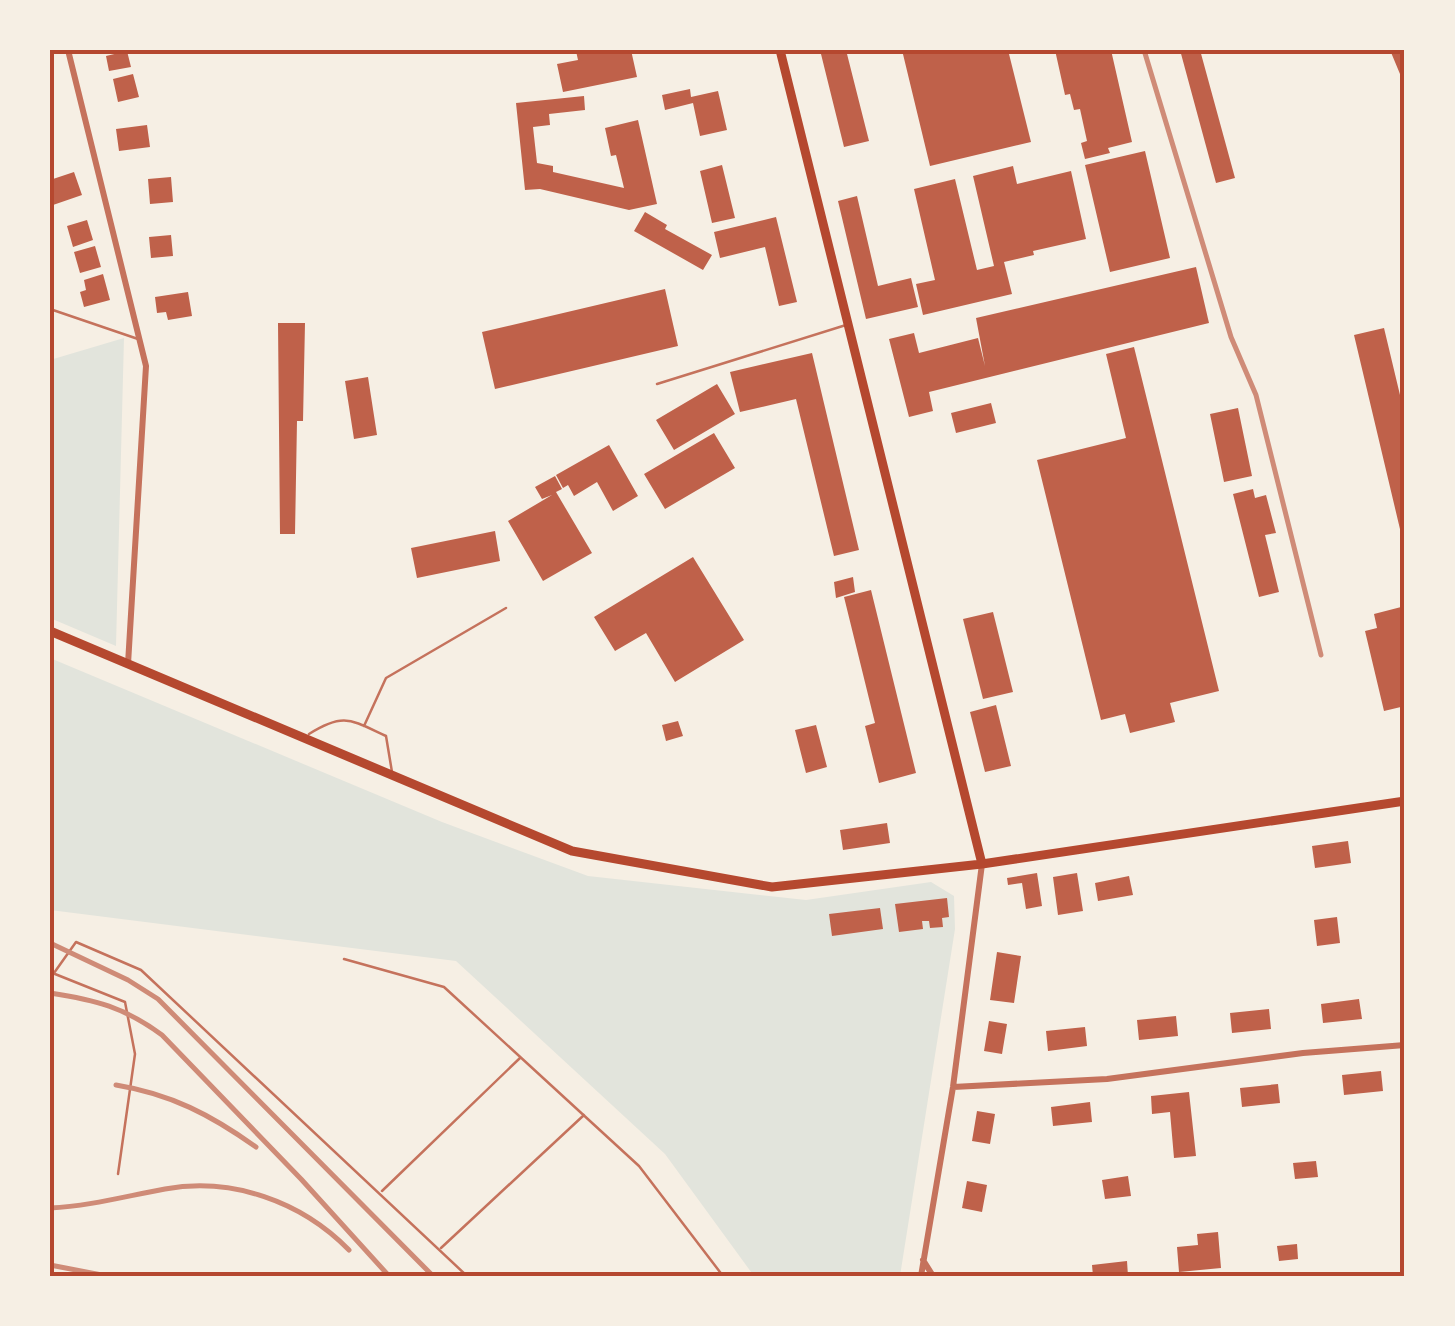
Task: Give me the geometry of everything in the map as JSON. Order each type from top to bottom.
[{"type":"main road","points":[[780,50],[982,864]]},
{"type":"main road","points":[[50,630],[572,851],[772,887],[982,864],[1405,801]]},
{"type":"street","points":[[68,50],[146,366],[128,664]]},
{"type":"street","points":[[921,1276],[953,1087],[982,864]]},
{"type":"street","points":[[953,1087],[1107,1079],[1302,1053],[1405,1044]]},
{"type":"street","points":[[923,1260],[933,1276]]},
{"type":"lane","points":[[50,310],[139,340]]},
{"type":"lane","points":[[657,384],[848,325]]},
{"type":"lane","points":[[364,726],[386,678],[506,608]]},
{"type":"lane","points":[[304,738],[334,719],[350,719],[386,736],[392,775]]},
{"type":"lane","points":[[118,1174],[134,1054],[125,1002],[52,973],[76,942],[141,970],[467,1276]]},
{"type":"lane","points":[[344,959],[444,987],[639,1166],[724,1276]]},
{"type":"lane","points":[[380,1192],[521,1058]]},
{"type":"lane","points":[[440,1249],[584,1116]]},
{"type":"shaded area","points":[[124,338],[116,646],[50,618],[50,360]]},
{"type":"shaded area","points":[[50,658],[442,822],[588,876],[806,900],[931,882],[954,896],[955,929],[900,1276],[754,1276],[665,1154],[456,961],[50,910]]},
{"type":"building","points":[[631,50],[637,77],[563,92],[557,64],[578,60],[576,51]]},
{"type":"building","points":[[820,50],[846,50],[869,141],[844,147]]},
{"type":"building","points":[[902,50],[1008,50],[1031,142],[930,166]]},
{"type":"building","points":[[1055,50],[1111,50],[1132,142],[1085,159],[1081,143],[1087,141],[1080,109],[1074,110],[1070,94],[1065,95]]},
{"type":"building","points":[[1180,50],[1200,50],[1235,178],[1216,183]]},
{"type":"building","points":[[1390,50],[1405,50],[1405,86]]},
{"type":"building","points":[[127,51],[131,67],[109,71],[106,56]]},
{"type":"building","points":[[133,74],[139,97],[118,102],[113,79]]},
{"type":"building","points":[[690,89],[691,97],[718,91],[727,130],[700,136],[693,103],[665,110],[662,95]]},
{"type":"building","points":[[584,96],[585,110],[549,114],[550,125],[533,127],[537,163],[553,166],[553,172],[624,188],[605,128],[638,120],[657,204],[629,210],[540,189],[525,190],[516,103]]},
{"type":"building","points":[[147,125],[150,147],[119,151],[116,129]]},
{"type":"building","points":[[1145,151],[1170,258],[1110,272],[1085,165]]},
{"type":"building","points":[[722,165],[735,218],[712,223],[700,171]]},
{"type":"building","points":[[1013,166],[1017,184],[1071,171],[1086,239],[1004,262],[1012,294],[923,315],[916,284],[935,280],[914,189],[955,179],[977,270],[994,266],[973,176]]},
{"type":"building","points":[[74,172],[82,195],[53,205],[50,180]]},
{"type":"building","points":[[171,177],[173,202],[150,204],[148,179]]},
{"type":"building","points":[[857,196],[878,286],[911,278],[918,307],[866,319],[838,201]]},
{"type":"building","points":[[645,212],[667,225],[665,229],[712,255],[703,270],[634,231]]},
{"type":"building","points":[[776,217],[797,302],[779,306],[765,247],[720,258],[714,232]]},
{"type":"building","points":[[87,220],[93,240],[73,247],[67,226]]},
{"type":"building","points":[[171,235],[173,256],[151,258],[149,237]]},
{"type":"building","points":[[95,246],[101,267],[80,273],[74,252]]},
{"type":"building","points":[[1196,267],[1209,323],[929,392],[933,411],[909,417],[889,339],[914,333],[919,353],[978,338],[985,366],[976,318]]},
{"type":"building","points":[[103,274],[110,300],[84,307],[80,292],[86,290],[84,280]]},
{"type":"building","points":[[665,289],[678,346],[495,389],[482,332]]},
{"type":"building","points":[[188,292],[192,316],[168,320],[166,312],[157,313],[155,297]]},
{"type":"building","points":[[278,323],[305,323],[303,421],[297,421],[295,534],[280,534]]},
{"type":"building","points":[[1384,328],[1405,416],[1404,546],[1354,335]]},
{"type":"building","points":[[1134,347],[1219,691],[1170,703],[1175,722],[1130,733],[1125,714],[1101,720],[1037,460],[1126,438],[1106,354]]},
{"type":"building","points":[[812,353],[859,550],[834,556],[796,399],[740,412],[730,372]]},
{"type":"building","points":[[368,377],[377,435],[354,439],[345,381]]},
{"type":"building","points":[[717,384],[735,414],[674,450],[656,420]]},
{"type":"building","points":[[991,403],[996,423],[956,433],[951,413]]},
{"type":"building","points":[[1238,408],[1252,476],[1224,482],[1210,414]]},
{"type":"building","points":[[714,433],[735,468],[665,509],[644,474]]},
{"type":"building","points":[[609,445],[638,496],[613,511],[597,482],[574,496],[568,485],[563,488],[556,475]]},
{"type":"building","points":[[555,476],[562,489],[556,492],[592,553],[543,581],[508,521],[552,495],[542,499],[535,487]]},
{"type":"building","points":[[1253,489],[1255,498],[1266,495],[1276,533],[1265,535],[1279,592],[1259,597],[1233,494]]},
{"type":"building","points":[[495,531],[500,561],[417,578],[411,548]]},
{"type":"building","points":[[693,557],[744,640],[675,682],[646,633],[615,651],[594,617]]},
{"type":"building","points":[[853,577],[855,592],[836,598],[834,582]]},
{"type":"building","points":[[871,590],[916,773],[879,783],[865,726],[875,723],[844,597]]},
{"type":"building","points":[[1405,606],[1405,706],[1384,711],[1365,631],[1377,628],[1374,614]]},
{"type":"building","points":[[993,612],[1013,692],[983,699],[963,619]]},
{"type":"building","points":[[996,705],[1011,766],[985,772],[970,712]]},
{"type":"building","points":[[678,721],[683,736],[666,741],[662,725]]},
{"type":"building","points":[[816,725],[827,767],[806,773],[795,730]]},
{"type":"building","points":[[887,823],[890,843],[843,850],[840,830]]},
{"type":"building","points":[[1348,841],[1351,863],[1315,868],[1312,846]]},
{"type":"building","points":[[1037,873],[1042,906],[1026,909],[1022,883],[1008,885],[1007,878]]},
{"type":"building","points":[[1077,873],[1083,911],[1058,915],[1053,877]]},
{"type":"building","points":[[1129,876],[1133,895],[1098,901],[1095,883]]},
{"type":"building","points":[[947,898],[949,917],[942,918],[943,927],[930,928],[929,921],[922,921],[923,929],[899,932],[895,904]]},
{"type":"building","points":[[880,908],[883,929],[832,936],[829,914]]},
{"type":"building","points":[[1337,917],[1340,943],[1317,946],[1314,920]]},
{"type":"building","points":[[997,952],[1021,956],[1014,1003],[990,1000]]},
{"type":"building","points":[[1359,999],[1362,1019],[1323,1023],[1321,1004]]},
{"type":"building","points":[[1269,1009],[1271,1029],[1232,1033],[1230,1013]]},
{"type":"building","points":[[1176,1016],[1178,1036],[1139,1040],[1137,1020]]},
{"type":"building","points":[[989,1021],[1007,1024],[1002,1054],[984,1051]]},
{"type":"building","points":[[1085,1027],[1087,1046],[1048,1051],[1046,1031]]},
{"type":"building","points":[[1381,1071],[1383,1091],[1344,1095],[1342,1075]]},
{"type":"building","points":[[1278,1084],[1280,1103],[1242,1107],[1240,1088]]},
{"type":"building","points":[[1189,1092],[1196,1156],[1174,1158],[1170,1112],[1152,1114],[1151,1096]]},
{"type":"building","points":[[1090,1102],[1092,1122],[1053,1126],[1051,1107]]},
{"type":"building","points":[[977,1111],[995,1114],[990,1144],[972,1141]]},
{"type":"building","points":[[1316,1161],[1318,1177],[1295,1179],[1293,1163]]},
{"type":"building","points":[[1128,1176],[1131,1196],[1105,1199],[1102,1180]]},
{"type":"building","points":[[967,1181],[987,1185],[982,1212],[962,1208]]},
{"type":"building","points":[[1218,1232],[1221,1268],[1179,1272],[1177,1247],[1198,1245],[1197,1234]]},
{"type":"building","points":[[1297,1244],[1298,1259],[1279,1261],[1277,1246]]},
{"type":"building","points":[[1127,1261],[1128,1276],[1093,1276],[1092,1265]]},
{"type":"railway","points":[[1144,50],[1231,337],[1256,395],[1321,655]]},
{"type":"railway","points":[[50,943],[128,980],[158,999],[433,1276]]},
{"type":"railway","points":[[50,993],[109,1006],[162,1035],[389,1276]]},
{"type":"railway","points":[[116,1085],[190,1107],[256,1147]]},
{"type":"railway","points":[[50,1208],[190,1186],[240,1190],[309,1218],[349,1250]]},
{"type":"railway","points":[[50,1265],[107,1276]]}]
